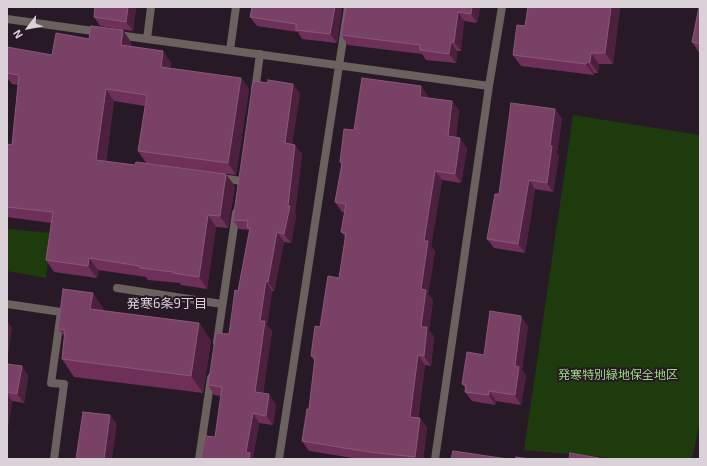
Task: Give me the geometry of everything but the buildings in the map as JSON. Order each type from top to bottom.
[{"type":"street","points":[[147,39],[151,7]]},
{"type":"street","points":[[230,50],[236,7]]},
{"type":"street","points":[[279,459],[348,7]]},
{"type":"street","points":[[435,459],[489,86],[502,7]]},
{"type":"street","points":[[7,19],[489,86]]},
{"type":"street","points":[[254,99],[260,54]]},
{"type":"street","points":[[210,177],[241,181]]},
{"type":"street","points":[[215,351],[238,204]]},
{"type":"street","points":[[117,288],[222,304]]},
{"type":"street","points":[[7,304],[61,312],[51,383],[64,384],[54,459]]},
{"type":"street","points":[[199,459],[213,366]]},
{"type":"green space","name":"発寒特別緑地保全地区","points":[[573,115],[700,135],[700,421],[692,459],[623,459],[524,450]]},
{"type":"green space","points":[[7,229],[51,233],[46,278],[7,271]]},
{"type":"district","name":"発寒6条9丁目","points":[[167,304]]}]
